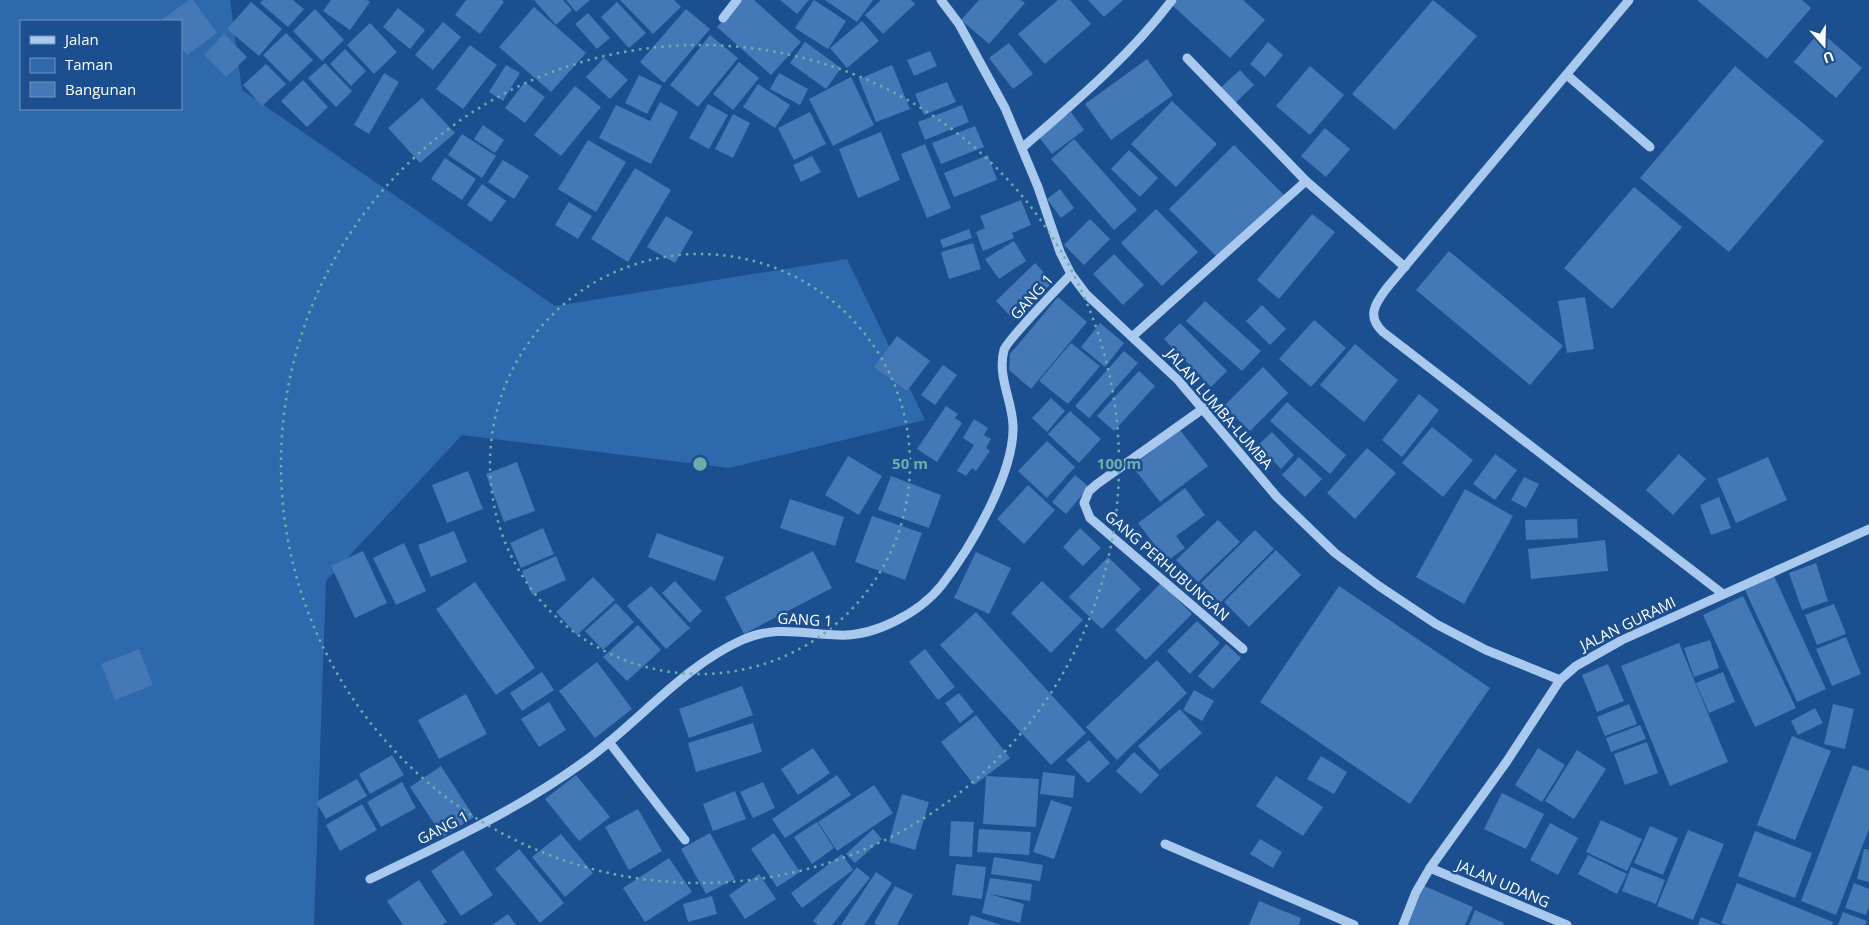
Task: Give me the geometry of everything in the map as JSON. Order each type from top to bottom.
[{"type":"street","points":[[723,18],[737,0]]},
{"type":"street","name":"JALAN LUMBA-LUMBA","points":[[941,0],[959,24],[991,79],[1022,148],[1060,252],[1072,274],[1092,300],[1133,336],[1204,408],[1277,497],[1335,553],[1379,586],[1436,624],[1486,650],[1560,680]]},
{"type":"street","points":[[1022,148],[1090,90],[1142,39],[1172,0]]},
{"type":"street","points":[[1630,0],[1405,267],[1374,306],[1372,317],[1376,326],[1722,594]]},
{"type":"street","points":[[1187,58],[1306,181],[1405,267]]},
{"type":"street","points":[[1567,75],[1650,148]]},
{"type":"street","points":[[1133,336],[1306,181]]},
{"type":"street","name":"GANG 1","points":[[370,879],[493,818],[533,795],[609,742],[682,679],[741,640],[769,631],[786,630],[840,636],[867,631],[890,622],[926,601],[950,573],[972,540],[994,497],[1011,456],[1013,435],[1012,412],[1002,370],[1005,348],[1072,274]]},
{"type":"street","name":"GANG PERHUBUNGAN","points":[[1204,408],[1097,484],[1086,496],[1084,507],[1090,518],[1116,542],[1243,649]]},
{"type":"street","name":"JALAN GURAMI","points":[[1403,925],[1416,892],[1430,868],[1507,761],[1560,680],[1576,666],[1604,649],[1869,529]]},
{"type":"street","points":[[609,742],[685,840]]},
{"type":"street","points":[[1165,844],[1354,925]]},
{"type":"street","name":"JALAN UDANG","points":[[1430,868],[1566,925]]},
{"type":"green space","points":[[0,0],[230,0],[242,90],[555,306],[847,259],[925,420],[729,468],[462,435],[326,581],[314,925],[0,925]]},
{"type":"building","points":[[189,0],[193,0],[217,33],[187,55],[182,49],[182,20],[161,20]]},
{"type":"building","points":[[263,0],[293,0],[304,9],[288,27],[260,3]]},
{"type":"building","points":[[331,0],[367,0],[370,2],[350,30],[323,11]]},
{"type":"building","points":[[466,0],[502,0],[504,2],[480,34],[455,15]]},
{"type":"building","points":[[534,0],[563,0],[572,10],[556,25]]},
{"type":"building","points":[[566,0],[590,0],[576,12]]},
{"type":"building","points":[[620,0],[674,0],[681,7],[653,34]]},
{"type":"building","points":[[742,0],[754,0],[801,42],[771,75],[717,27]]},
{"type":"building","points":[[780,0],[809,0],[797,14]]},
{"type":"building","points":[[814,0],[846,21],[828,49],[795,28]]},
{"type":"building","points":[[825,0],[873,0],[857,22]]},
{"type":"building","points":[[881,0],[911,0],[915,4],[883,34],[865,15]]},
{"type":"building","points":[[979,0],[1021,0],[1025,3],[989,44],[961,20]]},
{"type":"building","points":[[1058,0],[1070,0],[1091,24],[1045,64],[1018,34]]},
{"type":"building","points":[[1088,0],[1123,0],[1104,17]]},
{"type":"building","points":[[1177,0],[1243,0],[1265,20],[1230,58],[1172,5]]},
{"type":"building","points":[[1433,0],[1477,36],[1395,130],[1352,94]]},
{"type":"building","points":[[1697,0],[1802,0],[1811,8],[1767,59]]},
{"type":"building","points":[[251,2],[282,29],[259,56],[227,29]]},
{"type":"building","points":[[617,2],[646,33],[629,48],[601,17]]},
{"type":"building","points":[[534,7],[586,53],[551,92],[499,47]]},
{"type":"building","points":[[398,8],[425,30],[410,49],[383,27]]},
{"type":"building","points":[[315,9],[344,40],[322,61],[293,31]]},
{"type":"building","points":[[686,9],[710,29],[664,83],[640,62]]},
{"type":"building","points":[[588,13],[610,38],[597,49],[575,24]]},
{"type":"building","points":[[862,21],[879,41],[847,68],[830,48]]},
{"type":"building","points":[[443,22],[461,37],[433,70],[415,55]]},
{"type":"building","points":[[370,23],[397,52],[374,74],[347,45]]},
{"type":"building","points":[[1820,31],[1862,68],[1836,98],[1794,62]]},
{"type":"building","points":[[286,33],[313,60],[290,82],[263,55]]},
{"type":"building","points":[[224,34],[247,57],[226,77],[204,55]]},
{"type":"building","points":[[710,35],[738,58],[698,107],[670,85]]},
{"type":"building","points":[[805,42],[841,68],[826,89],[790,63]]},
{"type":"building","points":[[1268,42],[1283,55],[1265,77],[1250,64]]},
{"type":"building","points":[[1009,43],[1033,74],[1013,89],[989,58]]},
{"type":"building","points":[[470,45],[497,65],[463,109],[436,89]]},
{"type":"building","points":[[345,49],[366,71],[351,86],[330,64]]},
{"type":"building","points":[[930,51],[937,66],[914,76],[907,60]]},
{"type":"building","points":[[604,58],[628,80],[610,99],[586,77]]},
{"type":"building","points":[[1147,59],[1173,95],[1111,140],[1085,104]]},
{"type":"building","points":[[739,62],[759,78],[733,110],[713,94]]},
{"type":"building","points":[[325,63],[352,91],[336,107],[308,78]]},
{"type":"building","points":[[266,64],[286,84],[262,106],[243,85]]},
{"type":"building","points":[[506,65],[520,73],[503,101],[489,92]]},
{"type":"building","points":[[892,65],[910,109],[876,122],[859,79]]},
{"type":"building","points":[[1310,66],[1344,95],[1310,135],[1276,106]]},
{"type":"building","points":[[1735,66],[1824,141],[1729,252],[1640,178]]},
{"type":"building","points":[[1240,70],[1254,85],[1233,105],[1218,90]]},
{"type":"building","points":[[384,73],[399,82],[369,134],[354,125]]},
{"type":"building","points":[[779,73],[808,89],[800,105],[770,89]]},
{"type":"building","points":[[639,75],[662,86],[647,114],[625,103]]},
{"type":"building","points":[[851,77],[874,125],[833,146],[809,99]]},
{"type":"building","points":[[303,80],[328,107],[307,127],[281,101]]},
{"type":"building","points":[[525,82],[545,97],[525,123],[505,108]]},
{"type":"building","points":[[947,82],[956,102],[924,115],[915,94]]},
{"type":"building","points":[[758,84],[790,105],[775,128],[743,107]]},
{"type":"building","points":[[575,86],[601,107],[561,156],[534,135]]},
{"type":"building","points":[[422,98],[455,133],[420,163],[388,128]]},
{"type":"building","points":[[1172,101],[1217,144],[1176,187],[1131,144]]},
{"type":"building","points":[[660,102],[678,112],[651,164],[599,138],[616,105],[650,121]]},
{"type":"building","points":[[708,104],[728,115],[709,149],[689,138]]},
{"type":"building","points":[[962,105],[969,122],[925,140],[918,122]]},
{"type":"building","points":[[810,112],[826,144],[794,160],[778,128]]},
{"type":"building","points":[[1071,112],[1084,130],[1052,154],[1038,136]]},
{"type":"building","points":[[733,114],[750,123],[733,158],[715,149]]},
{"type":"building","points":[[483,125],[504,140],[495,153],[474,139]]},
{"type":"building","points":[[975,126],[984,147],[941,164],[932,143]]},
{"type":"building","points":[[1325,128],[1350,149],[1326,177],[1301,156]]},
{"type":"building","points":[[881,132],[900,180],[858,198],[839,149]]},
{"type":"building","points":[[462,134],[496,156],[482,178],[448,155]]},
{"type":"building","points":[[1074,139],[1137,210],[1114,230],[1051,159]]},
{"type":"building","points":[[588,140],[626,162],[596,212],[558,189]]},
{"type":"building","points":[[925,144],[951,208],[927,218],[901,154]]},
{"type":"building","points":[[1234,145],[1284,195],[1219,259],[1169,209]]},
{"type":"building","points":[[1129,150],[1158,178],[1140,197],[1111,169]]},
{"type":"building","points":[[988,155],[997,180],[954,197],[944,173]]},
{"type":"building","points":[[812,156],[821,172],[801,182],[793,165]]},
{"type":"building","points":[[445,158],[476,179],[462,200],[431,179]]},
{"type":"building","points":[[503,160],[529,176],[514,199],[488,182]]},
{"type":"building","points":[[635,168],[671,190],[628,262],[591,239]]},
{"type":"building","points":[[482,184],[506,201],[491,222],[467,205]]},
{"type":"building","points":[[1634,187],[1682,227],[1612,309],[1564,268]]},
{"type":"building","points":[[1060,189],[1074,208],[1061,218],[1047,199]]},
{"type":"building","points":[[1021,200],[1031,225],[1012,233],[1014,238],[983,251],[976,232],[985,228],[980,216]]},
{"type":"building","points":[[569,202],[592,216],[578,239],[555,225]]},
{"type":"building","points":[[1156,209],[1198,252],[1162,286],[1121,243]]},
{"type":"building","points":[[1312,214],[1335,232],[1279,299],[1257,280]]},
{"type":"building","points":[[666,216],[693,232],[675,263],[647,247]]},
{"type":"building","points":[[1090,219],[1110,239],[1084,265],[1064,245]]},
{"type":"building","points":[[969,229],[972,238],[943,248],[940,240]]},
{"type":"building","points":[[1014,241],[1026,261],[999,279],[985,259]]},
{"type":"building","points":[[973,243],[981,269],[949,279],[941,252]]},
{"type":"building","points":[[1449,251],[1563,346],[1530,385],[1416,290]]},
{"type":"building","points":[[1114,254],[1144,285],[1123,305],[1093,274]]},
{"type":"building","points":[[1035,263],[1053,282],[1014,320],[996,301]]},
{"type":"building","points":[[1058,297],[1087,322],[1031,389],[1009,370],[1010,354]]},
{"type":"building","points":[[1585,297],[1594,349],[1567,353],[1558,301]]},
{"type":"building","points":[[1205,301],[1261,351],[1242,371],[1186,321]]},
{"type":"building","points":[[1262,305],[1286,329],[1270,345],[1246,321]]},
{"type":"building","points":[[1314,320],[1346,348],[1311,387],[1279,359]]},
{"type":"building","points":[[1100,323],[1124,343],[1105,367],[1081,347]]},
{"type":"building","points":[[1180,323],[1227,371],[1211,387],[1164,339]]},
{"type":"building","points":[[897,336],[930,361],[907,391],[874,367]]},
{"type":"building","points":[[1071,343],[1100,366],[1068,404],[1039,381]]},
{"type":"building","points":[[1355,344],[1398,380],[1364,422],[1320,385]]},
{"type":"building","points":[[1124,351],[1138,363],[1089,418],[1075,406]]},
{"type":"building","points":[[943,365],[957,375],[935,405],[921,395]]},
{"type":"building","points":[[1263,367],[1288,393],[1250,431],[1224,406]]},
{"type":"building","points":[[1139,371],[1155,386],[1114,431],[1097,416]]},
{"type":"building","points":[[1419,394],[1439,410],[1402,457],[1382,440]]},
{"type":"building","points":[[1051,398],[1065,411],[1047,432],[1032,418]]},
{"type":"building","points":[[1287,402],[1346,455],[1330,474],[1270,421]]},
{"type":"building","points":[[946,406],[958,414],[955,418],[962,423],[937,462],[917,449]]},
{"type":"building","points":[[1070,411],[1101,439],[1079,463],[1048,434]]},
{"type":"building","points":[[974,419],[988,428],[984,435],[991,439],[986,448],[990,451],[976,471],[972,468],[966,476],[957,471],[974,445],[963,438]]},
{"type":"building","points":[[1432,427],[1473,460],[1443,497],[1402,463]]},
{"type":"building","points":[[1180,430],[1208,466],[1160,502],[1132,466]]},
{"type":"building","points":[[1272,432],[1294,455],[1281,469],[1258,445]]},
{"type":"building","points":[[1047,441],[1075,467],[1047,498],[1018,471]]},
{"type":"building","points":[[1367,448],[1396,473],[1355,519],[1327,493]]},
{"type":"building","points":[[1495,454],[1517,470],[1495,500],[1473,484]]},
{"type":"building","points":[[1679,454],[1706,479],[1673,515],[1646,490]]},
{"type":"building","points":[[848,456],[882,476],[859,515],[825,495]]},
{"type":"building","points":[[1299,457],[1322,479],[1305,497],[1282,475]]},
{"type":"building","points":[[1768,457],[1787,500],[1736,523],[1717,479]]},
{"type":"building","points":[[517,462],[535,511],[504,522],[486,474]]},
{"type":"building","points":[[468,471],[483,509],[447,523],[432,485]]},
{"type":"building","points":[[1075,475],[1089,487],[1066,514],[1052,502]]},
{"type":"building","points":[[891,476],[941,495],[929,528],[878,510]]},
{"type":"building","points":[[1524,477],[1539,484],[1526,508],[1511,500]]},
{"type":"building","points":[[1028,485],[1055,510],[1024,544],[997,519]]},
{"type":"building","points":[[1185,488],[1205,515],[1176,536],[1185,548],[1167,561],[1138,523]]},
{"type":"building","points":[[1465,489],[1513,516],[1464,604],[1416,577]]},
{"type":"building","points":[[1719,497],[1731,528],[1711,535],[1700,505]]},
{"type":"building","points":[[790,499],[844,517],[835,546],[780,528]]},
{"type":"building","points":[[872,516],[922,533],[905,580],[855,562]]},
{"type":"building","points":[[1577,519],[1578,538],[1526,540],[1525,520]]},
{"type":"building","points":[[1218,520],[1240,542],[1198,582],[1176,560]]},
{"type":"building","points":[[543,528],[554,554],[521,568],[510,543]]},
{"type":"building","points":[[1080,528],[1101,548],[1083,566],[1063,547]]},
{"type":"building","points":[[1255,530],[1274,549],[1220,603],[1201,583]]},
{"type":"building","points":[[454,531],[467,562],[431,577],[418,545]]},
{"type":"building","points":[[657,533],[724,557],[715,581],[648,557]]},
{"type":"building","points":[[1605,540],[1608,571],[1531,579],[1528,549]]},
{"type":"building","points":[[404,543],[426,591],[396,605],[373,558]]},
{"type":"building","points":[[1276,550],[1301,575],[1249,627],[1224,602]]},
{"type":"building","points":[[363,551],[387,603],[355,618],[331,566]]},
{"type":"building","points":[[813,551],[832,588],[744,634],[725,597]]},
{"type":"building","points":[[976,552],[1011,568],[989,614],[954,598]]},
{"type":"building","points":[[556,556],[566,580],[532,595],[522,571]]},
{"type":"building","points":[[1108,557],[1141,589],[1102,629],[1069,597]]},
{"type":"building","points":[[1816,563],[1828,601],[1802,610],[1789,573]]},
{"type":"building","points":[[1774,576],[1826,689],[1797,702],[1745,590]]},
{"type":"building","points":[[593,577],[615,600],[577,635],[556,612]]},
{"type":"building","points":[[675,581],[702,611],[690,623],[662,593]]},
{"type":"building","points":[[1042,581],[1083,620],[1051,653],[1011,613]]},
{"type":"building","points":[[475,582],[535,668],[496,695],[436,609]]},
{"type":"building","points":[[1161,583],[1192,614],[1146,660],[1115,630]]},
{"type":"building","points":[[651,586],[690,628],[666,649],[627,606]]},
{"type":"building","points":[[1339,586],[1490,688],[1410,804],[1260,702]]},
{"type":"building","points":[[1743,596],[1796,708],[1755,727],[1703,615]]},
{"type":"building","points":[[616,603],[634,622],[603,650],[585,631]]},
{"type":"building","points":[[1834,604],[1846,634],[1817,645],[1805,615]]},
{"type":"building","points":[[976,612],[1086,733],[1051,765],[940,645]]},
{"type":"building","points":[[1197,621],[1220,643],[1190,674],[1167,651]]},
{"type":"building","points":[[638,625],[661,650],[627,681],[603,657]]},
{"type":"building","points":[[1846,637],[1861,674],[1832,686],[1816,649]]},
{"type":"building","points":[[1710,640],[1719,668],[1694,677],[1684,648]]},
{"type":"building","points":[[1679,643],[1728,762],[1670,786],[1621,666]]},
{"type":"building","points":[[1226,644],[1241,658],[1213,689],[1198,676]]},
{"type":"building","points":[[139,649],[153,685],[115,700],[101,664]]},
{"type":"building","points":[[925,649],[955,687],[938,700],[909,662]]},
{"type":"building","points":[[1157,660],[1187,693],[1117,760],[1086,727]]},
{"type":"building","points":[[597,662],[632,709],[595,738],[559,691]]},
{"type":"building","points":[[1608,664],[1624,701],[1597,712],[1582,675]]},
{"type":"building","points":[[542,672],[554,690],[522,711],[510,693]]},
{"type":"building","points":[[1723,672],[1735,702],[1709,713],[1696,683]]},
{"type":"building","points":[[742,686],[753,715],[689,738],[679,709]]},
{"type":"building","points":[[1194,690],[1214,701],[1202,721],[1183,710]]},
{"type":"building","points":[[959,693],[974,712],[960,723],[945,703]]},
{"type":"building","points":[[466,694],[487,734],[439,759],[418,720]]},
{"type":"building","points":[[549,702],[566,730],[539,747],[521,719]]},
{"type":"building","points":[[1629,704],[1637,724],[1605,736],[1597,717]]},
{"type":"building","points":[[1833,704],[1854,709],[1845,749],[1824,744]]},
{"type":"building","points":[[1815,708],[1823,723],[1798,735],[1791,721]]},
{"type":"building","points":[[1180,709],[1202,733],[1160,770],[1138,746]]},
{"type":"building","points":[[976,715],[1010,758],[974,785],[941,742]]},
{"type":"building","points":[[753,723],[762,752],[696,772],[688,743]]},
{"type":"building","points":[[1640,725],[1646,739],[1611,752],[1606,738]]},
{"type":"building","points":[[1792,736],[1831,751],[1795,840],[1757,825]]},
{"type":"building","points":[[1089,740],[1110,763],[1088,783],[1066,760]]},
{"type":"building","points":[[1647,742],[1658,773],[1625,785],[1614,754]]},
{"type":"building","points":[[813,748],[830,773],[798,795],[781,769]]},
{"type":"building","points":[[1538,748],[1565,765],[1542,802],[1515,785]]},
{"type":"building","points":[[1577,750],[1606,769],[1574,819],[1545,801]]},
{"type":"building","points":[[1134,752],[1159,775],[1141,794],[1116,771]]},
{"type":"building","points":[[392,755],[404,775],[370,794],[359,774]]},
{"type":"building","points":[[1321,756],[1347,772],[1334,794],[1307,779]]},
{"type":"building","points":[[1853,765],[1869,771],[1869,829],[1836,915],[1801,901]]},
{"type":"building","points":[[441,766],[474,817],[443,837],[410,787]]},
{"type":"building","points":[[1043,772],[1075,776],[1073,798],[1040,794]]},
{"type":"building","points":[[576,775],[610,817],[579,841],[545,799]]},
{"type":"building","points":[[837,775],[851,795],[785,838],[772,819]]},
{"type":"building","points":[[986,776],[1039,779],[1036,827],[983,824]]},
{"type":"building","points":[[1276,776],[1323,807],[1303,836],[1256,806]]},
{"type":"building","points":[[357,779],[367,796],[326,819],[316,802]]},
{"type":"building","points":[[402,782],[416,808],[381,827],[367,802]]},
{"type":"building","points":[[763,782],[775,808],[753,818],[740,792]]},
{"type":"building","points":[[874,785],[893,813],[837,851],[818,822]]},
{"type":"building","points":[[735,791],[746,819],[713,831],[703,804]]},
{"type":"building","points":[[1502,793],[1544,814],[1526,849],[1484,829]]},
{"type":"building","points":[[902,794],[929,802],[915,850],[889,842]]},
{"type":"building","points":[[1051,800],[1072,807],[1054,859],[1033,852]]},
{"type":"building","points":[[362,804],[377,830],[340,851],[326,825]]},
{"type":"building","points":[[638,809],[662,851],[629,870],[605,827]]},
{"type":"building","points":[[1601,820],[1642,839],[1627,871],[1586,852]]},
{"type":"building","points":[[951,821],[974,822],[972,857],[949,856]]},
{"type":"building","points":[[817,822],[834,848],[812,864],[794,837]]},
{"type":"building","points":[[1550,823],[1578,838],[1558,875],[1530,860]]},
{"type":"building","points":[[1650,826],[1678,838],[1663,875],[1634,863]]},
{"type":"building","points":[[873,829],[882,839],[855,863],[846,854]]},
{"type":"building","points":[[979,829],[1031,832],[1029,855],[977,852]]},
{"type":"building","points":[[1688,830],[1724,844],[1693,920],[1657,906]]},
{"type":"building","points":[[1755,831],[1812,853],[1795,898],[1738,876]]},
{"type":"building","points":[[710,833],[735,879],[706,894],[681,849]]},
{"type":"building","points":[[774,833],[800,872],[777,887],[751,849]]},
{"type":"building","points":[[561,834],[593,873],[565,897],[532,857]]},
{"type":"building","points":[[1260,839],[1282,852],[1273,868],[1250,854]]},
{"type":"building","points":[[519,849],[564,903],[540,923],[495,869]]},
{"type":"building","points":[[1864,849],[1869,850],[1869,882],[1857,879]]},
{"type":"building","points":[[463,850],[493,895],[461,916],[431,871]]},
{"type":"building","points":[[842,854],[853,870],[802,908],[791,893]]},
{"type":"building","points":[[1588,855],[1627,874],[1617,894],[1578,874]]},
{"type":"building","points":[[994,857],[1043,865],[1040,881],[991,874]]},
{"type":"building","points":[[669,858],[692,892],[645,922],[623,888]]},
{"type":"building","points":[[956,864],[986,867],[982,899],[952,895]]},
{"type":"building","points":[[857,867],[870,878],[832,925],[818,925],[813,921]]},
{"type":"building","points":[[1631,867],[1665,880],[1656,904],[1622,891]]},
{"type":"building","points":[[876,872],[892,883],[864,925],[841,925]]},
{"type":"building","points":[[759,874],[776,899],[745,919],[729,895]]},
{"type":"building","points":[[990,878],[1032,884],[1030,901],[989,894],[1024,904],[1020,923],[982,913]]},
{"type":"building","points":[[419,880],[447,922],[442,925],[403,925],[387,901]]},
{"type":"building","points":[[1737,883],[1833,922],[1832,925],[1727,925],[1721,923]]},
{"type":"building","points":[[1854,883],[1869,889],[1869,907],[1866,915],[1845,908]]},
{"type":"building","points":[[1422,885],[1473,907],[1465,925],[1405,925]]},
{"type":"building","points":[[895,886],[913,895],[897,925],[877,925],[874,923]]},
{"type":"building","points":[[712,896],[717,914],[688,922],[683,904]]},
{"type":"building","points":[[1259,901],[1301,918],[1299,925],[1249,925]]},
{"type":"building","points":[[1475,910],[1504,923],[1503,925],[1469,925]]},
{"type":"building","points":[[1843,912],[1867,921],[1865,925],[1838,925]]},
{"type":"building","points":[[508,914],[516,925],[492,925]]},
{"type":"building","points":[[971,915],[1001,925],[968,925]]},
{"type":"building","points":[[1701,917],[1721,925],[1698,925]]}]
